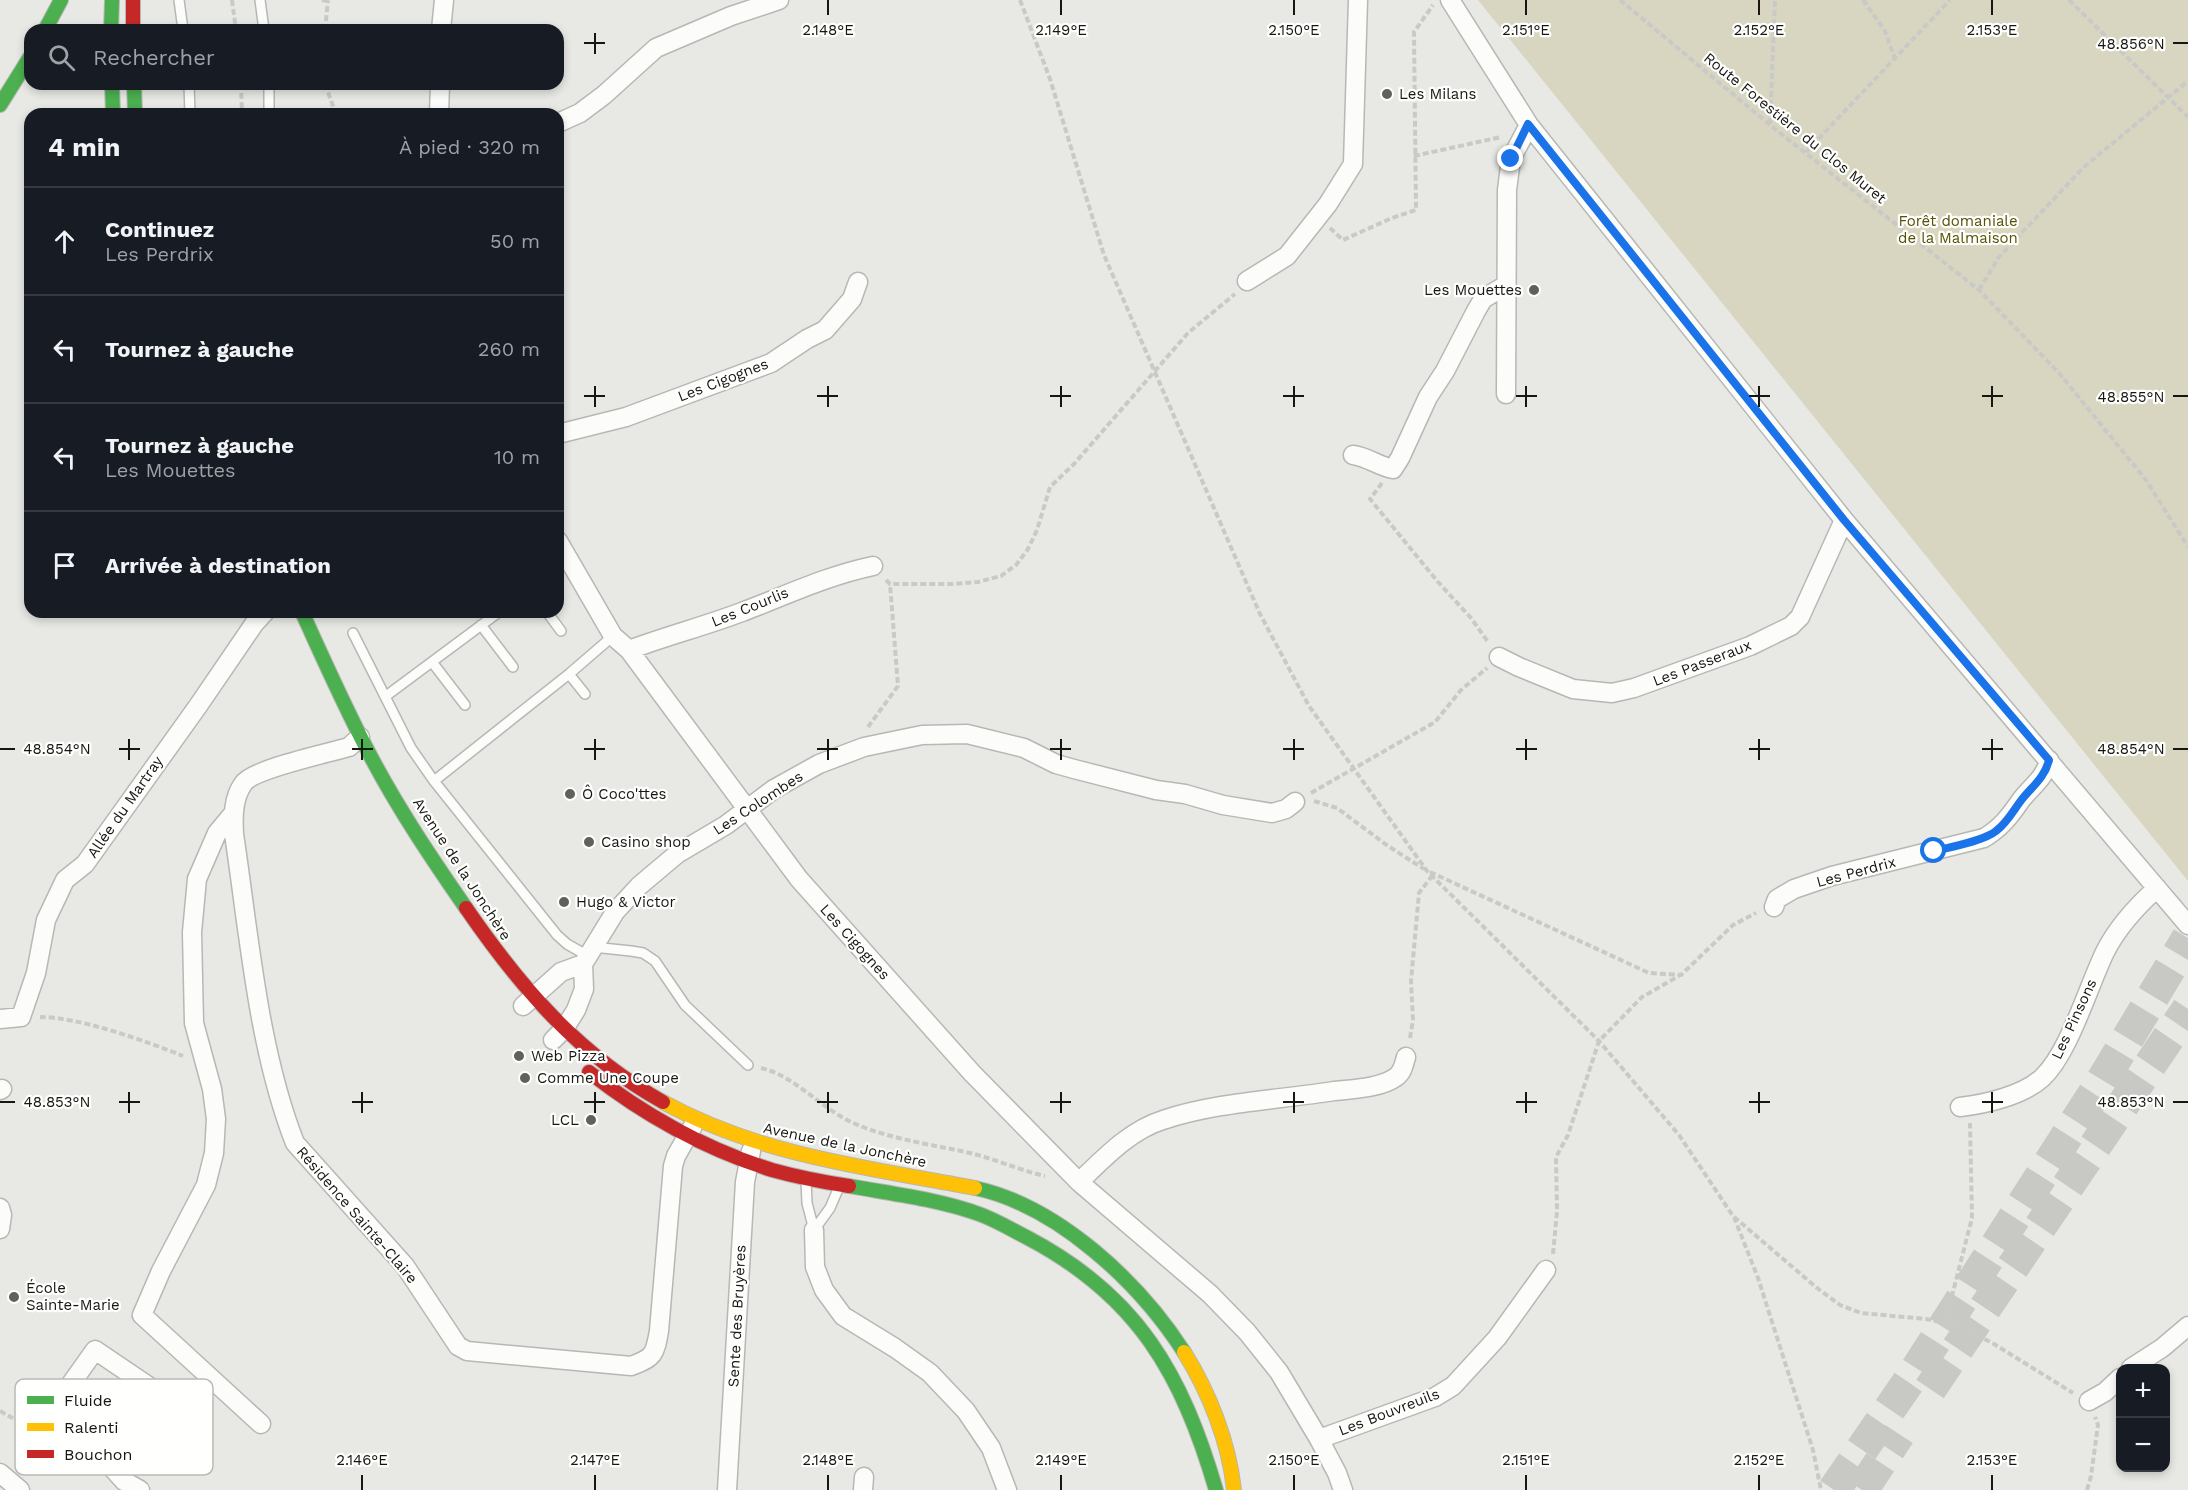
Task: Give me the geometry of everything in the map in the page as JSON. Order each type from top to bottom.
[{"type":"street","points":[[48,24],[61,0]]},
{"type":"street","points":[[111,24],[112,0]]},
{"type":"street","points":[[133,0],[133,24]]},
{"type":"street","points":[[564,120],[580,113],[604,95],[656,48],[731,16],[779,0]]},
{"type":"street","points":[[1247,281],[1287,256],[1318,216],[1353,164],[1358,0]]},
{"type":"street","points":[[1450,0],[1528,124],[1844,520],[2188,925]]},
{"type":"street","points":[[441,3],[441,24]]},
{"type":"street","points":[[0,105],[24,67]]},
{"type":"street","points":[[112,90],[113,108]]},
{"type":"street","points":[[134,90],[135,108]]},
{"type":"street","points":[[439,108],[440,90]]},
{"type":"street","points":[[1506,394],[1507,190],[1511,159],[1528,124]]},
{"type":"street","name":"Les Cigognes","points":[[564,432],[626,417],[771,363],[825,330],[852,299],[858,282]]},
{"type":"street","points":[[1353,455],[1367,457],[1381,466],[1393,469],[1428,397],[1445,370],[1476,310],[1483,299],[1506,285]]},
{"type":"street","name":"Les Passeraux","points":[[1499,657],[1573,689],[1612,693],[1634,688],[1750,646],[1791,626],[1800,617],[1844,520]]},
{"type":"street","name":"Les Cigognes","points":[[564,564],[613,636],[628,650],[799,879],[972,1073],[1079,1182],[1210,1294]]},
{"type":"street","name":"Les Courlis","points":[[628,650],[724,618],[791,591],[873,566]]},
{"type":"street","name":"Allée du Martray","points":[[21,1017],[36,973],[46,920],[65,880],[85,864],[260,618]]},
{"type":"street","name":"Avenue de la Jonchère","points":[[304,618],[354,749],[397,829]]},
{"type":"street","name":"Les Colombes","points":[[557,1038],[576,1010],[584,989],[588,956],[615,912],[639,886],[677,854],[726,825],[774,789],[819,764],[850,752],[884,742],[922,735],[967,734],[1024,748],[1056,764],[1074,769],[1223,805],[1272,813],[1286,809],[1295,802]]},
{"type":"street","name":"Avenue de la Jonchère","points":[[354,749],[504,964],[526,1004],[557,1038],[696,1119],[754,1142],[811,1158],[969,1187],[1002,1196],[1032,1210],[1071,1233],[1106,1259],[1144,1295],[1186,1354],[1208,1397],[1225,1444],[1234,1490]]},
{"type":"street","name":"Résidence Sainte-Claire","points":[[354,749],[258,773],[244,782],[237,796],[232,815],[266,1042],[295,1143],[405,1266],[458,1346],[467,1351],[631,1366],[646,1361],[656,1352],[673,1166],[696,1119]]},
{"type":"street","name":"Les Perdrix","points":[[1774,907],[1777,899],[1786,894],[1832,876],[1984,838],[1995,831],[2012,814],[2041,779],[2049,760]]},
{"type":"street","name":"Résidence Sainte-Claire","points":[[212,1379],[142,1315],[161,1271],[206,1185],[214,1153],[216,1119],[212,1089],[194,1023],[192,932],[197,879],[217,833],[232,815]]},
{"type":"street","name":"Les Pinsons","points":[[1965,1107],[2013,1094],[2046,1074],[2057,1059],[2073,1027],[2106,950],[2142,902],[2157,888]]},
{"type":"street","name":"Avenue de la Jonchère","points":[[453,914],[488,961]]},
{"type":"street","points":[[526,1004],[561,972],[588,956]]},
{"type":"street","points":[[0,1019],[21,1017]]},
{"type":"street","points":[[1079,1182],[1122,1143],[1160,1120],[1198,1110],[1379,1084],[1395,1077],[1403,1069],[1407,1057]]},
{"type":"street","points":[[579,1064],[640,1110],[687,1136],[779,1172],[949,1205],[980,1214],[1034,1239],[1092,1277],[1144,1330],[1166,1362],[1195,1424],[1208,1458],[1216,1490]]},
{"type":"street","name":"Sente des Bruyères","points":[[727,1490],[745,1182],[754,1142]]},
{"type":"street","points":[[0,1208],[2,1215],[0,1229]]},
{"type":"street","points":[[814,1230],[815,1267],[824,1290],[843,1316],[930,1373],[966,1411],[991,1448],[1007,1490]]},
{"type":"street","name":"Les Bouvreuils","points":[[1319,1439],[1435,1397],[1453,1386],[1497,1338],[1546,1270]]},
{"type":"street","name":"Les Bouvreuils","points":[[1210,1294],[1247,1332],[1279,1372],[1319,1439],[1337,1473],[1343,1490]]},
{"type":"street","points":[[2137,1364],[2162,1348],[2188,1326]]},
{"type":"street","points":[[75,1379],[96,1350],[138,1379]]},
{"type":"street","name":"Résidence Sainte-Claire","points":[[213,1380],[261,1424]]},
{"type":"street","points":[[2089,1401],[2105,1392],[2116,1382]]},
{"type":"street","points":[[0,1473],[20,1490]]},
{"type":"street","points":[[119,1475],[140,1490]]},
{"type":"lane","points":[[179,0],[182,24]]},
{"type":"lane","points":[[260,0],[263,24]]},
{"type":"lane","points":[[189,90],[190,108]]},
{"type":"lane","points":[[268,90],[269,108]]},
{"type":"lane","points":[[386,696],[491,618]]},
{"type":"lane","points":[[551,618],[561,631]]},
{"type":"lane","points":[[481,625],[513,667]]},
{"type":"lane","points":[[353,633],[411,748],[434,781],[557,935],[567,944],[588,956],[631,951],[643,954],[655,961],[685,1005],[748,1065]]},
{"type":"lane","points":[[434,781],[569,674],[613,636]]},
{"type":"lane","points":[[432,662],[465,705]]},
{"type":"lane","points":[[569,674],[585,694]]},
{"type":"lane","points":[[811,1158],[806,1177],[807,1203],[814,1230]]},
{"type":"lane","points":[[814,1230],[830,1208],[845,1165]]},
{"type":"path","points":[[232,0],[235,24]]},
{"type":"path","points":[[322,0],[328,0],[326,24]]},
{"type":"path","points":[[1020,0],[1050,79],[1104,255],[1260,614],[1309,706],[1427,871],[1599,1041],[1679,1135],[1733,1216],[1758,1278],[1813,1450],[1821,1490]]},
{"type":"path","points":[[1318,216],[1343,240],[1416,210],[1414,32],[1437,0]]},
{"type":"path","name":"Route Forestière du Clos Muret","points":[[1620,0],[1770,124],[1979,290],[2074,390],[2146,480],[2188,547]]},
{"type":"path","points":[[1770,124],[1775,0]]},
{"type":"path","points":[[1863,0],[1885,31],[1895,59]]},
{"type":"path","points":[[1806,152],[1950,0]]},
{"type":"path","points":[[2069,0],[2188,117]]},
{"type":"path","points":[[1979,290],[1999,257],[2084,167],[2188,81]]},
{"type":"path","points":[[241,90],[242,108]]},
{"type":"path","points":[[327,90],[334,108]]},
{"type":"path","points":[[1414,156],[1501,137],[1528,124]]},
{"type":"path","points":[[890,584],[978,582],[1001,576],[1016,565],[1028,549],[1037,530],[1050,487],[1074,464],[1188,333],[1227,302],[1247,281]]},
{"type":"path","points":[[1295,802],[1435,722],[1461,690],[1499,657],[1471,618],[1438,582],[1370,499],[1393,469]]},
{"type":"path","points":[[850,752],[898,686],[890,584],[873,566]]},
{"type":"path","points":[[1295,802],[1314,801],[1337,808],[1388,846],[1427,871],[1649,973],[1681,975]]},
{"type":"path","points":[[1407,1057],[1413,1020],[1411,981],[1419,894],[1432,876]]},
{"type":"path","points":[[1546,1270],[1551,1267],[1556,1243],[1556,1157],[1568,1134],[1599,1041],[1642,997],[1681,975],[1733,925],[1774,907]]},
{"type":"path","points":[[21,1017],[53,1017],[95,1028],[153,1045],[204,1065]]},
{"type":"path","points":[[748,1065],[774,1071],[820,1104],[851,1122],[888,1135],[973,1154],[1048,1176]]},
{"type":"path","points":[[1945,1323],[1972,1218],[1965,1107]]},
{"type":"path","points":[[1733,1216],[1816,1288],[1840,1305],[1861,1313],[1926,1319],[1959,1326],[1994,1344],[2067,1390],[2089,1401],[2098,1425],[2087,1490]]},
{"type":"path","points":[[0,1411],[15,1419]]},
{"type":"green space","name":"Forêt domaniale de la Malmaison","points":[[1478,0],[2188,0],[2188,881]]},
{"type":"tunnel","points":[[1834,1490],[1911,1378],[2099,1086],[2188,938]]},
{"type":"tunnel","points":[[1930,1389],[2188,1009]]},
{"type":"tunnel","points":[[1862,1490],[1899,1434]]},
{"type":"traffic: fast","points":[[48,24],[61,0]]},
{"type":"traffic: fast","points":[[111,24],[112,0]]},
{"type":"traffic: fast","points":[[0,105],[24,67]]},
{"type":"traffic: fast","points":[[112,90],[113,108]]},
{"type":"traffic: fast","points":[[134,90],[135,108]]},
{"type":"traffic: fast","points":[[305,618],[344,703],[382,777],[416,834],[466,908]]},
{"type":"traffic: fast","points":[[849,1186],[931,1201],[985,1216],[1066,1261],[1099,1286],[1127,1313],[1151,1342],[1171,1375],[1203,1448],[1216,1490]]},
{"type":"traffic: fast","points":[[975,1188],[1006,1197],[1036,1211],[1066,1229],[1094,1250],[1144,1299],[1184,1352]]},
{"type":"traffic: slow","points":[[663,1102],[737,1135],[776,1147],[855,1166],[975,1188]]},
{"type":"traffic: slow","points":[[1184,1352],[1217,1418],[1228,1454],[1234,1490]]},
{"type":"traffic: jam","points":[[133,0],[133,24]]},
{"type":"traffic: jam","points":[[466,908],[508,965],[553,1017],[604,1063],[663,1102]]},
{"type":"traffic: jam","points":[[589,1072],[653,1116],[723,1152],[772,1170],[849,1186]]},
{"type":"place","name":"Les Milans","points":[[1387,94]]},
{"type":"place","name":"Les Mouettes","points":[[1534,290]]},
{"type":"place","name":"Ô Coco'ttes","points":[[570,794]]},
{"type":"place","name":"Casino shop","points":[[589,842]]},
{"type":"place","name":"Hugo & Victor","points":[[564,902]]},
{"type":"place","name":"Web Pizza","points":[[519,1056]]},
{"type":"place","name":"Comme Une Coupe","points":[[525,1078]]},
{"type":"place","name":"LCL","points":[[591,1120]]},
{"type":"place","name":"École Sainte-Marie","points":[[14,1297]]},
{"type":"route","points":[[1511,159],[1528,124],[1844,520],[2049,760],[2041,779],[1995,831],[1984,838],[1934,851]]}]
